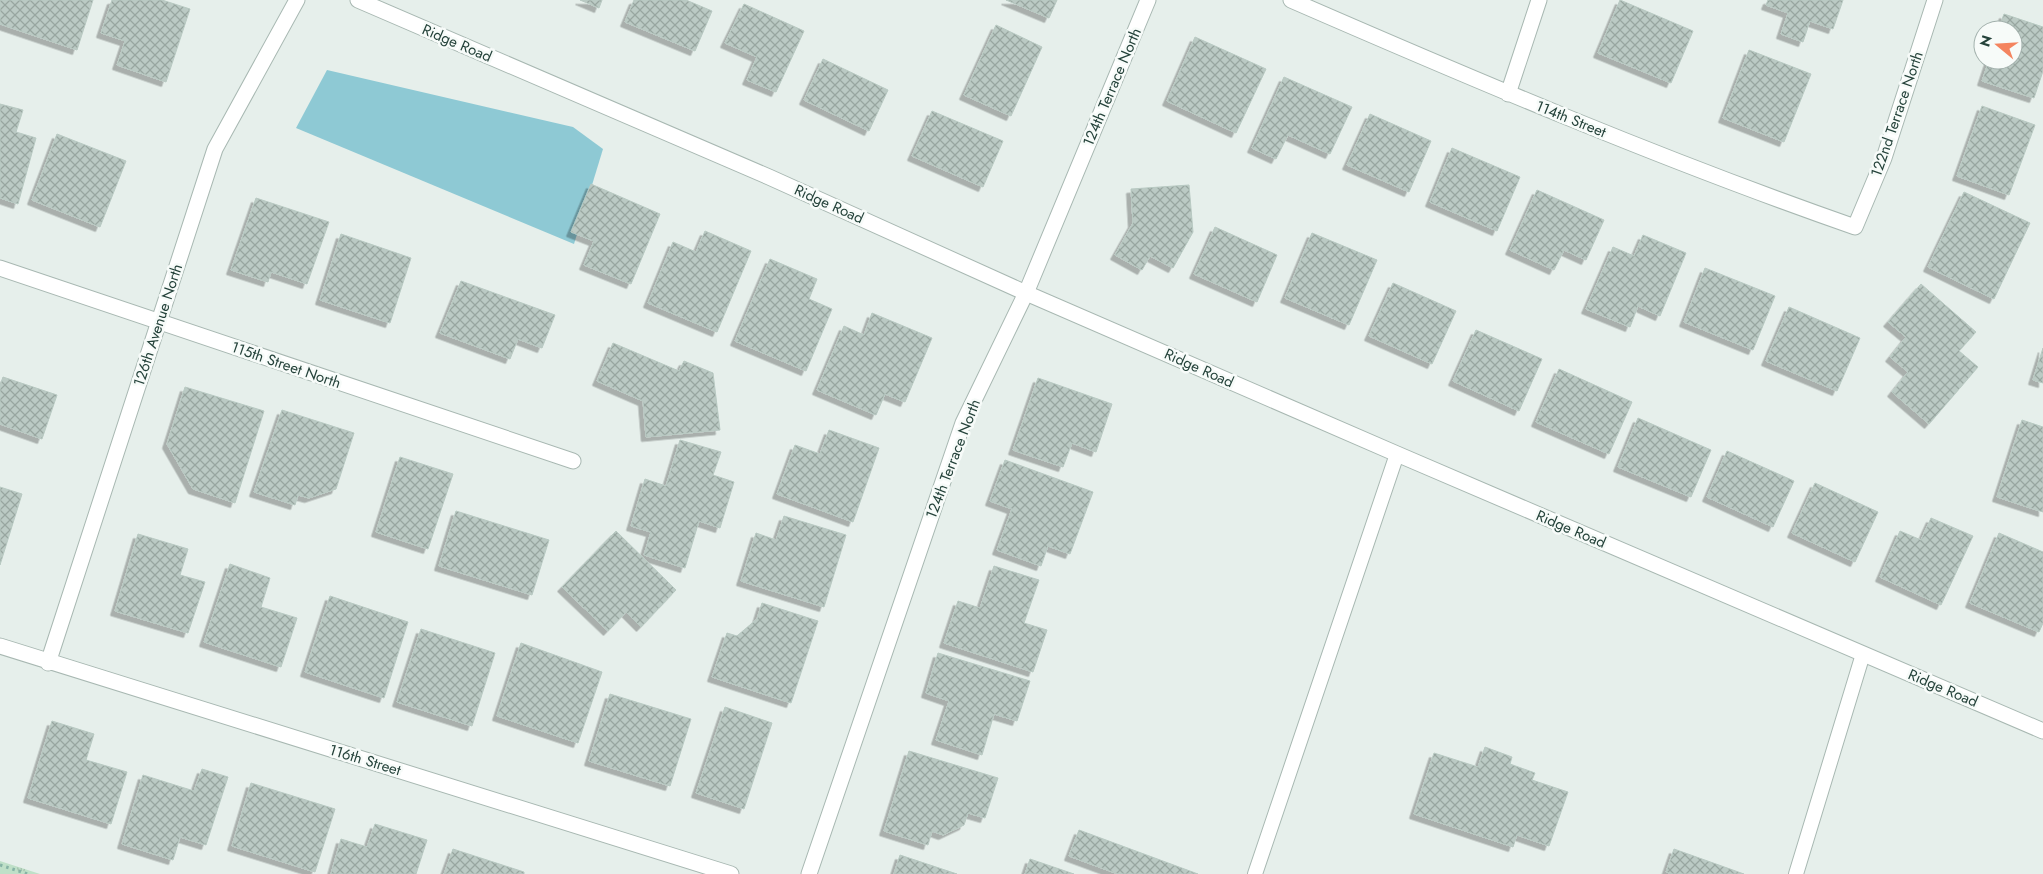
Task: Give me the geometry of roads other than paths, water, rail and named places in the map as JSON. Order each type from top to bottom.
[{"type":"street","name":"126th Avenue North","points":[[48,663],[215,149],[297,0]]},
{"type":"street","name":"Ridge Road","points":[[358,0],[769,177],[1026,293],[1396,454],[2043,731]]},
{"type":"street","name":"124th Terrace North","points":[[810,874],[963,423],[1026,293],[1148,0]]},
{"type":"street","name":"114th Street","points":[[1290,0],[1508,94],[1746,189],[1855,228]]},
{"type":"street","points":[[1508,94],[1539,0]]},
{"type":"street","name":"122nd Terrace North","points":[[1855,228],[1884,158],[1935,0]]},
{"type":"street","name":"115th Street North","points":[[0,268],[573,461]]},
{"type":"street","name":"116th Street","points":[[0,646],[48,663],[731,874]]},
{"type":"lane","points":[[1255,874],[1396,454]]},
{"type":"lane","points":[[1796,874],[1863,654]]},
{"type":"water","points":[[327,70],[573,127],[603,149],[574,244],[296,128]]}]
